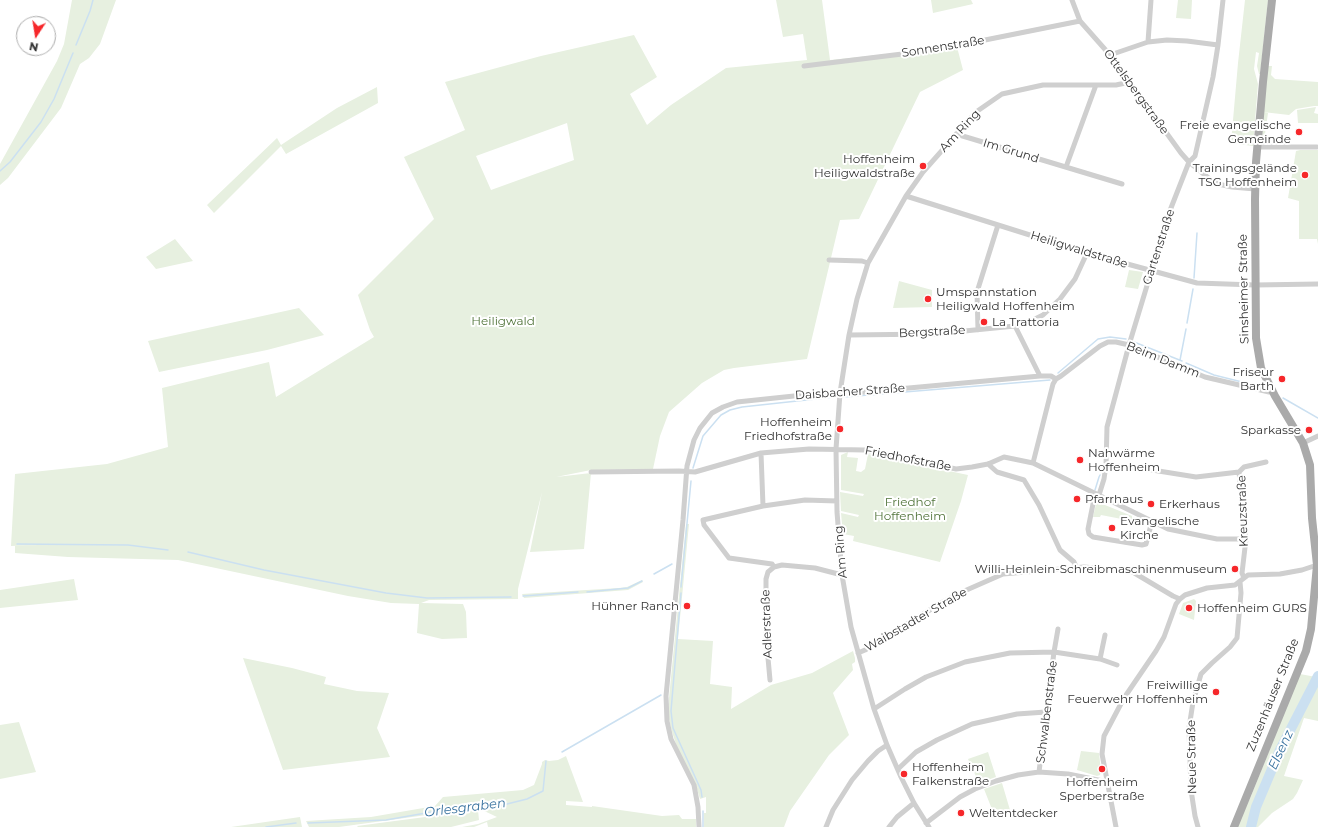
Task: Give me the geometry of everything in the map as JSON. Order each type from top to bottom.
[{"type":"main road","name":"Sinsheimer Straße","points":[[1272,0],[1257,147],[1255,190],[1256,338],[1261,368],[1303,443],[1310,465],[1312,518],[1315,543]]},
{"type":"main road","name":"Zuzenhäuser Straße","points":[[1234,827],[1306,651],[1311,629],[1317,565],[1315,543]]},
{"type":"street","name":"Ottelsbergstraße","points":[[1072,0],[1080,21],[1110,55],[1189,162],[1218,184],[1255,190]]},
{"type":"street","points":[[1148,42],[1151,0]]},
{"type":"street","name":"Gartenstraße","points":[[1155,523],[1151,525],[1146,544],[1142,545],[1093,537],[1089,534],[1088,529],[1093,499],[1097,495],[1104,479],[1107,427],[1129,345],[1169,213],[1189,162],[1195,156],[1213,77],[1218,46],[1222,0]]},
{"type":"street","name":"Sonnenstraße","points":[[804,66],[936,50],[1080,21]]},
{"type":"street","points":[[1110,55],[1148,42],[1167,40],[1187,41],[1218,46]]},
{"type":"street","name":"Am Ring","points":[[928,825],[914,804],[887,745],[874,709],[858,653],[842,574],[837,501],[836,450],[840,393],[849,335],[857,299],[868,263],[906,196],[924,172],[976,112],[1002,94],[1043,85],[1116,85],[1130,82]]},
{"type":"street","points":[[1066,167],[1096,85]]},
{"type":"street","name":"Im Grund","points":[[956,134],[1122,184]]},
{"type":"street","points":[[1257,147],[1317,147]]},
{"type":"street","name":"Heiligwaldstraße","points":[[906,196],[1087,253],[1197,283],[1255,285],[1318,284]]},
{"type":"street","points":[[978,330],[977,292],[998,225]]},
{"type":"street","name":"Bergstraße","points":[[849,335],[934,334],[1014,326],[1029,322],[1043,315],[1060,299],[1075,279],[1087,253]]},
{"type":"street","points":[[829,260],[862,261],[868,263]]},
{"type":"street","points":[[1014,326],[1040,376]]},
{"type":"street","name":"Beim Damm","points":[[1056,379],[1100,346],[1108,342],[1116,342],[1129,345],[1205,377],[1269,392],[1273,391]]},
{"type":"street","name":"Daisbacher Straße","points":[[699,827],[698,807],[694,785],[671,739],[666,715],[666,696],[683,520],[686,472],[694,440],[700,428],[712,413],[737,402],[1040,376],[1051,376],[1056,379]]},
{"type":"street","points":[[1033,463],[1053,384],[1056,379]]},
{"type":"street","points":[[1303,443],[1318,436]]},
{"type":"street","name":"Friedhofstraße","points":[[686,472],[695,472],[761,453],[809,449],[865,450],[956,468],[988,464],[1004,457],[1033,463],[1155,523],[1183,533],[1217,539],[1246,539]]},
{"type":"street","points":[[761,453],[763,506]]},
{"type":"street","name":"Kreuzstraße","points":[[1242,580],[1246,539],[1239,472],[1244,467],[1266,462]]},
{"type":"street","points":[[988,464],[997,472],[1024,480],[1060,550],[1074,562],[1077,568]]},
{"type":"street","points":[[1106,465],[1196,476],[1239,472]]},
{"type":"street","points":[[591,472],[679,470],[686,472]]},
{"type":"street","points":[[837,501],[805,500],[763,506],[703,520],[704,525],[729,558],[772,564],[774,567],[782,565],[815,568],[842,574]]},
{"type":"street","points":[[1116,827],[1102,754],[1104,736],[1124,698],[1164,637],[1176,604],[1185,594],[1207,588],[1235,585],[1248,575],[1280,574],[1302,570],[1317,565]]},
{"type":"street","name":"Adlerstraße","points":[[770,680],[766,636],[766,579],[768,572],[774,567]]},
{"type":"street","name":"Waibstadter Straße","points":[[858,653],[941,603],[1003,574],[1084,567],[1131,571],[1180,599]]},
{"type":"street","name":"Neue Straße","points":[[1198,827],[1191,790],[1189,728],[1193,702],[1201,674],[1230,647],[1237,638],[1242,580]]},
{"type":"street","name":"Schwalbenstraße","points":[[1039,772],[1058,629]]},
{"type":"street","points":[[1100,659],[1105,635]]},
{"type":"street","points":[[874,709],[926,677],[965,662],[1010,653],[1054,652],[1100,659],[1117,665]]},
{"type":"street","points":[[898,769],[916,752],[937,740],[972,724],[1017,714],[1046,712]]},
{"type":"street","points":[[826,827],[833,810],[852,780],[868,761],[878,751],[887,745]]},
{"type":"street","points":[[928,825],[960,797],[975,789],[996,781],[1039,772],[1068,774],[1107,781]]},
{"type":"street","points":[[889,827],[898,817],[914,804]]},
{"type":"green space","points":[[72,0],[116,0],[100,44],[89,58],[80,64],[61,108],[8,178],[0,185],[0,164],[57,61],[64,44]]},
{"type":"green space","name":"Heiligwald","points":[[776,0],[822,0],[830,60],[957,47],[963,70],[920,92],[859,219],[840,220],[807,359],[724,370],[702,383],[669,412],[660,436],[653,469],[591,470],[556,477],[591,473],[584,549],[530,552],[542,492],[518,589],[518,599],[429,600],[421,603],[463,604],[466,612],[467,638],[442,639],[417,633],[419,604],[391,603],[348,596],[178,560],[68,557],[15,553],[15,546],[61,544],[11,546],[15,474],[107,464],[168,447],[162,388],[269,362],[276,397],[374,337],[370,330],[358,295],[434,219],[404,157],[465,130],[445,82],[541,56],[634,35],[657,77],[630,94],[647,125],[671,105],[726,68],[807,60],[803,34],[783,37]],"holes":[[[567,123],[574,160],[491,190],[476,156]]]},
{"type":"green space","points":[[931,0],[971,0],[973,4],[933,13]]},
{"type":"green space","points":[[1178,0],[1192,0],[1191,19],[1176,18]]},
{"type":"green space","points":[[1245,0],[1268,0],[1260,74],[1257,66],[1259,53],[1256,52],[1254,69],[1258,84],[1253,146],[1231,143]]},
{"type":"green space","points":[[1268,66],[1272,66],[1271,75],[1275,79],[1318,82],[1318,106],[1296,109],[1289,115],[1263,112]]},
{"type":"green space","points":[[377,87],[378,103],[286,154],[281,146],[214,213],[207,205],[277,138],[281,145],[337,108]]},
{"type":"green space","points":[[1316,107],[1314,113],[1318,114],[1318,123],[1298,123],[1297,110]]},
{"type":"green space","points":[[1263,112],[1268,113],[1264,141],[1262,140]]},
{"type":"green space","name":"Trainingsgelände TSG Hoffenheim","points":[[1318,150],[1318,244],[1317,239],[1299,239],[1299,201],[1288,198],[1296,151]]},
{"type":"green space","points":[[175,239],[193,261],[156,269],[146,257]]},
{"type":"green space","points":[[1129,270],[1143,272],[1138,289],[1125,287]]},
{"type":"green space","points":[[899,281],[932,290],[932,307],[893,308]]},
{"type":"green space","points":[[299,308],[324,335],[267,350],[159,372],[148,341]]},
{"type":"green space","name":"Friedhof Hoffenheim","points":[[848,452],[847,457],[858,458],[856,471],[861,472],[865,469],[868,454],[968,475],[961,501],[940,562],[853,541],[854,536],[843,534],[841,513],[858,517],[859,515],[841,511],[840,492],[863,496],[864,494],[841,490],[841,455]]},
{"type":"green space","points":[[1100,503],[1132,516],[1132,521],[1101,515],[1100,517],[1093,517],[1096,504]]},
{"type":"green space","points":[[686,524],[689,524],[678,639],[713,641],[710,684],[732,687],[731,709],[771,685],[812,673],[853,651],[855,662],[852,664],[853,670],[833,693],[849,735],[829,755],[790,811],[784,827],[704,827],[706,797],[700,799],[695,783],[678,750],[672,732],[668,708]]},
{"type":"green space","points":[[74,579],[78,600],[0,608],[0,590]]},
{"type":"green space","points":[[642,580],[643,582],[628,590],[524,598],[522,594],[619,588],[627,587]]},
{"type":"green space","points":[[1194,599],[1196,601],[1194,620],[1179,614],[1183,603]]},
{"type":"green space","points":[[243,658],[326,677],[324,684],[357,691],[389,693],[377,728],[390,757],[283,770]]},
{"type":"green space","points":[[1318,673],[1318,721],[1304,718],[1284,776],[1303,780],[1297,793],[1293,799],[1272,813],[1258,827],[1237,827],[1300,674],[1316,677]]},
{"type":"green space","points":[[19,722],[36,772],[0,779],[0,725]]},
{"type":"green space","points":[[1081,751],[1099,753],[1100,775],[1097,776],[1077,770]]},
{"type":"green space","points":[[988,752],[996,777],[979,783],[968,759]]},
{"type":"green space","points":[[566,756],[583,802],[566,801],[566,805],[592,806],[662,816],[679,815],[682,819],[696,819],[696,827],[488,827],[487,822],[474,827],[462,827],[478,824],[497,817],[478,808],[339,827],[309,827],[306,821],[371,817],[435,806],[443,797],[523,790],[534,785],[542,762],[545,760],[558,760]]},
{"type":"green space","points":[[1002,783],[1010,810],[995,817],[984,789]]},
{"type":"green space","points":[[478,810],[479,820],[451,827],[357,826]]},
{"type":"green space","points":[[300,817],[302,827],[231,827]]},
{"type":"waterway","points":[[76,45],[93,0]]},
{"type":"waterway","points":[[0,171],[10,162],[41,122],[54,99],[73,53]]},
{"type":"waterway","points":[[1194,278],[1197,233]]},
{"type":"waterway","points":[[1187,323],[1193,289]]},
{"type":"waterway","points":[[1180,360],[1186,329]]},
{"type":"waterway","points":[[1058,373],[1098,339],[1110,337],[1126,339]]},
{"type":"waterway","points":[[1134,342],[1182,361]]},
{"type":"waterway","points":[[1186,363],[1214,375],[1262,387]]},
{"type":"waterway","points":[[844,397],[1050,380]]},
{"type":"waterway","points":[[693,468],[703,436],[721,415],[730,410],[742,407],[834,397]]},
{"type":"waterway","points":[[1283,398],[1318,418]]},
{"type":"waterway","points":[[1095,490],[1100,475]]},
{"type":"waterway","points":[[681,587],[691,481]]},
{"type":"waterway","points":[[17,544],[128,545],[168,550]]},
{"type":"waterway","points":[[188,552],[264,570],[386,593],[427,598],[511,597]]},
{"type":"waterway","points":[[654,574],[672,564]]},
{"type":"waterway","points":[[587,592],[628,588],[642,581]]},
{"type":"waterway","points":[[523,596],[578,592]]},
{"type":"waterway","points":[[681,593],[671,711],[673,728],[701,790],[702,797]]},
{"type":"waterway","name":"Elsenz","points":[[1251,827],[1256,807],[1280,750],[1318,676]]},
{"type":"waterway","name":"Orlesgraben","points":[[562,752],[661,695]]},
{"type":"waterway","name":"Orlesgraben","points":[[308,823],[386,820],[460,807],[495,807],[527,799],[543,791],[546,761]]},
{"type":"waterway","points":[[703,811],[703,827]]},
{"type":"waterway","name":"Orlesgraben","points":[[266,827],[296,823]]},
{"type":"place","name":"Freie evangelische Gemeinde","points":[[1299,132]]},
{"type":"place","name":"Hoffenheim Heiligwaldstraße","points":[[923,166]]},
{"type":"place","name":"Trainingsgelände TSG Hoffenheim","points":[[1305,175]]},
{"type":"place","name":"Umspannstation Heiligwald Hoffenheim","points":[[928,299]]},
{"type":"place","name":"La Trattoria","points":[[984,322]]},
{"type":"place","name":"Friseur Barth","points":[[1282,379]]},
{"type":"place","name":"Hoffenheim Friedhofstraße","points":[[840,429]]},
{"type":"place","name":"Sparkasse","points":[[1309,430]]},
{"type":"place","name":"Nahwärme Hoffenheim","points":[[1080,460]]},
{"type":"place","name":"Pfarrhaus","points":[[1077,499]]},
{"type":"place","name":"Erkerhaus","points":[[1151,504]]},
{"type":"place","name":"Evangelische Kirche","points":[[1112,528]]},
{"type":"place","name":"Willi-Heinlein-Schreibmaschinenmuseum","points":[[1235,569]]},
{"type":"place","name":"Hühner Ranch","points":[[687,606]]},
{"type":"place","name":"Hoffenheim GURS","points":[[1189,608]]},
{"type":"place","name":"Freiwillige Feuerwehr Hoffenheim","points":[[1216,692]]},
{"type":"place","name":"Hoffenheim Sperberstraße","points":[[1102,769]]},
{"type":"place","name":"Hoffenheim Falkenstraße","points":[[904,774]]},
{"type":"place","name":"Weltentdecker","points":[[961,813]]}]
